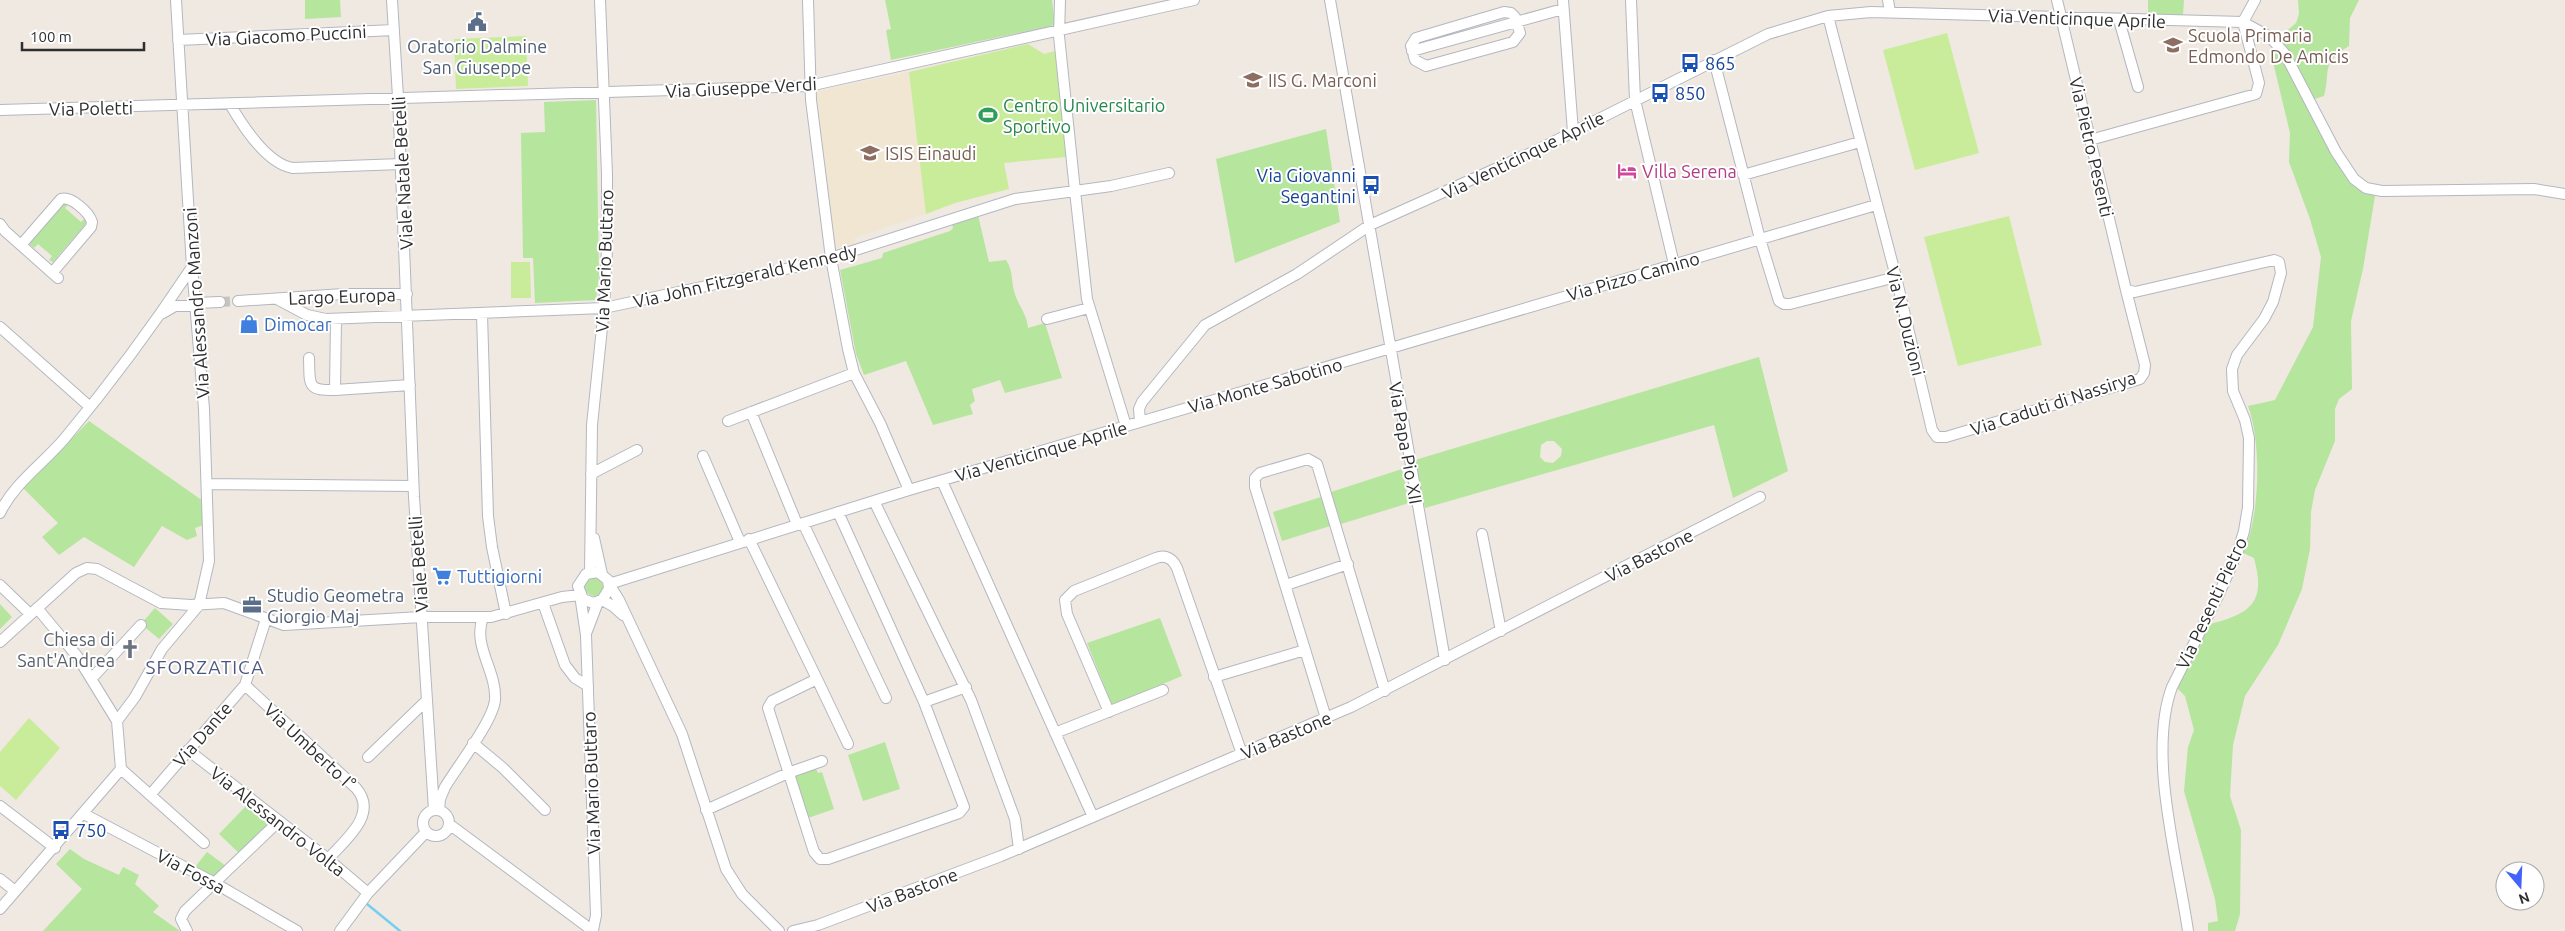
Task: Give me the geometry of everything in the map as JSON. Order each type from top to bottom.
[{"type":"street","name":"Via Alessandro Manzoni","points":[[176,0],[192,267],[204,409],[210,554],[200,605]]},
{"type":"street","name":"Viale Natale Betelli","points":[[392,0],[407,317]]},
{"type":"street","name":"Via Mario Buttaro","points":[[590,522],[592,425],[604,308],[607,249],[600,0]]},
{"type":"street","points":[[808,0],[809,86],[831,258],[854,373],[880,422],[909,490]]},
{"type":"street","points":[[1060,0],[1058,30],[1083,274],[1089,308],[1126,426]]},
{"type":"street","name":"Via Giuseppe Verdi","points":[[230,104],[398,97],[604,93],[809,86],[1194,0]]},
{"type":"street","points":[[1330,0],[1370,225]]},
{"type":"street","points":[[1631,0],[1635,100],[1674,264]]},
{"type":"street","points":[[1888,0],[1890,12]]},
{"type":"street","name":"Via Pietro Pesenti","points":[[2057,0],[2128,291]]},
{"type":"street","points":[[2090,140],[2256,94],[2259,83],[2243,22],[2255,0]]},
{"type":"street","points":[[1517,22],[1520,35],[1512,43],[1426,66],[1416,62],[1412,52],[1517,22],[1563,5],[1573,132]]},
{"type":"street","name":"Via Venticinque Aprile","points":[[609,584],[800,523],[1140,422],[1138,409],[1142,402],[1205,325],[1297,274],[1370,225],[1471,181],[1768,34],[1828,16],[1855,12],[1890,12],[2119,20],[2243,22],[2270,37],[2285,54],[2340,158],[2360,184],[2378,191],[2538,189],[2565,194]]},
{"type":"street","name":"Via N. Duzioni","points":[[1828,16],[1896,277],[1932,430],[1937,437]]},
{"type":"street","points":[[2119,20],[2138,88]]},
{"type":"street","name":"Via Giacomo Puccini","points":[[178,40],[394,30]]},
{"type":"street","points":[[1714,60],[1760,239],[1777,297],[1784,304],[1896,277]]},
{"type":"street","points":[[230,104],[250,136],[283,166],[293,168],[401,164]]},
{"type":"street","name":"Via Poletti","points":[[0,110],[230,104]]},
{"type":"street","points":[[1743,174],[1860,142]]},
{"type":"street","name":"Via John Fitzgerald Kennedy","points":[[407,317],[604,308],[831,258],[1007,201],[1035,194],[1111,186],[1169,173]]},
{"type":"street","points":[[0,224],[21,245],[55,275],[92,222],[89,216],[68,198],[61,199],[21,245]]},
{"type":"street","name":"Via Pizzo Camino","points":[[1390,348],[1876,205]]},
{"type":"street","name":"Via Papa Pio XII","points":[[1370,225],[1445,660]]},
{"type":"street","name":"Via Pesenti Pietro","points":[[2128,291],[2274,260],[2279,262],[2282,267],[2271,306],[2237,355],[2232,369],[2232,391],[2245,420],[2249,438],[2248,507],[2244,531],[2234,562],[2174,683],[2166,707],[2163,743],[2164,771],[2188,931]]},
{"type":"street","points":[[0,513],[3,496],[53,451],[156,321],[192,267]]},
{"type":"street","name":"Via Caduti di Nassirya","points":[[1937,437],[1946,438],[2140,378],[2144,373],[2145,365],[2128,291]]},
{"type":"street","name":"Largo Europa","points":[[238,301],[343,294],[407,294]]},
{"type":"street","name":"Largo Europa","points":[[277,299],[306,316],[336,319],[407,317]]},
{"type":"street","points":[[156,321],[172,306],[220,302]]},
{"type":"street","points":[[1046,319],[1089,308]]},
{"type":"street","points":[[482,314],[488,516],[506,614]]},
{"type":"street","name":"Viale Betelli","points":[[407,317],[413,486],[436,810]]},
{"type":"street","points":[[335,390],[336,319]]},
{"type":"street","points":[[0,328],[90,406]]},
{"type":"street","name":"Via Monte Sabotino","points":[[1140,422],[1390,348]]},
{"type":"street","points":[[309,358],[312,386],[319,390],[410,385]]},
{"type":"street","points":[[728,421],[854,373]]},
{"type":"street","points":[[750,412],[800,523],[886,698]]},
{"type":"street","points":[[591,474],[636,450]]},
{"type":"street","points":[[703,456],[848,744]]},
{"type":"street","points":[[1326,718],[1254,485],[1255,478],[1262,472],[1306,459],[1315,461],[1348,564],[1385,691]]},
{"type":"street","points":[[942,481],[1093,817]]},
{"type":"street","points":[[207,484],[413,486]]},
{"type":"street","name":"Via Bastone","points":[[793,931],[818,925],[1019,849],[1326,718],[1385,691],[1760,497]]},
{"type":"street","points":[[874,501],[966,687],[1015,819],[1019,849]]},
{"type":"street","points":[[816,679],[768,705],[814,852],[823,859],[960,813],[964,807],[924,702],[838,512]]},
{"type":"street","points":[[590,522],[590,572]]},
{"type":"street","points":[[590,522],[602,574],[630,623],[682,734],[722,860],[730,878],[742,894],[779,931]]},
{"type":"street","points":[[1482,534],[1501,630]]},
{"type":"street","points":[[1109,712],[1067,614],[1065,600],[1074,591],[1159,556],[1168,558],[1177,568],[1242,754]]},
{"type":"street","points":[[1286,585],[1348,564]]},
{"type":"street","points":[[0,642],[78,572],[89,568],[96,569],[161,603],[200,605],[214,603],[240,607],[266,620],[291,625],[421,617],[483,617],[506,614],[580,595]]},
{"type":"street","points":[[602,574],[590,572],[579,581],[580,595],[588,602],[600,601],[615,608],[630,623]]},
{"type":"street","points":[[600,601],[608,593],[609,584]]},
{"type":"street","points":[[0,585],[34,611],[77,656],[117,721],[121,769],[204,843]]},
{"type":"street","name":"Via Mario Buttaro","points":[[580,595],[586,635],[588,686],[596,915],[593,931]]},
{"type":"street","name":"Via Mario Buttaro","points":[[586,635],[600,601]]},
{"type":"street","points":[[543,603],[566,668],[574,678],[588,686]]},
{"type":"street","points":[[117,721],[135,696],[162,649],[200,605]]},
{"type":"street","points":[[436,810],[444,787],[489,718],[495,699],[491,674],[478,633],[483,617]]},
{"type":"street","name":"Via Dante","points":[[150,795],[245,684],[266,620]]},
{"type":"street","points":[[93,677],[140,625]]},
{"type":"street","points":[[1214,677],[1305,650]]},
{"type":"street","name":"Via Umberto I°","points":[[245,684],[356,788],[364,800],[366,810],[362,819],[328,859]]},
{"type":"street","points":[[924,702],[966,687]]},
{"type":"street","points":[[1055,733],[1163,690]]},
{"type":"street","points":[[368,756],[427,700]]},
{"type":"street","points":[[473,743],[503,768],[545,810]]},
{"type":"street","name":"Via Alessandro Volta","points":[[188,750],[278,822],[328,859],[368,893]]},
{"type":"street","points":[[706,810],[788,773],[822,761]]},
{"type":"street","points":[[0,909],[121,769]]},
{"type":"street","points":[[0,806],[54,848]]},
{"type":"street","points":[[426,832],[423,819],[428,813],[436,810],[447,816],[449,824],[593,931]]},
{"type":"street","name":"Via Fossa","points":[[84,814],[213,882],[297,931]]},
{"type":"street","points":[[187,931],[182,921],[183,914],[213,882],[278,822]]},
{"type":"street","points":[[426,832],[434,836],[442,835],[449,824]]},
{"type":"street","points":[[340,931],[368,893],[426,832]]},
{"type":"street","points":[[0,879],[15,892]]},
{"type":"shaded area","name":"ISIS Einaudi","points":[[909,72],[926,214],[854,238],[856,244],[832,248],[814,92]]},
{"type":"green space","points":[[305,0],[340,0],[341,17],[305,19]]},
{"type":"green space","points":[[885,0],[1052,0],[1055,25],[891,60],[886,30],[891,29]]},
{"type":"green space","points":[[2148,0],[2184,0],[2183,15],[2148,14]]},
{"type":"green space","points":[[2298,0],[2359,0],[2350,18],[2349,46],[2334,57],[2330,63],[2324,96],[2308,101],[2362,190],[2375,196],[2363,269],[2351,321],[2352,389],[2339,399],[2335,409],[2335,441],[2315,490],[2311,512],[2310,549],[2302,589],[2278,645],[2245,696],[2233,745],[2230,796],[2241,830],[2240,914],[2235,931],[2208,931],[2208,923],[2218,921],[2215,899],[2184,791],[2188,747],[2194,730],[2185,696],[2176,687],[2210,624],[2246,610],[2256,595],[2258,585],[2254,558],[2243,553],[2253,520],[2257,480],[2256,440],[2248,406],[2275,400],[2313,327],[2321,257],[2310,219],[2289,162],[2290,133],[2273,62],[2274,48],[2283,34],[2296,23],[2299,14]]},
{"type":"green space","points":[[1947,33],[1979,153],[1915,170],[1883,50]]},
{"type":"green space","points":[[526,36],[528,86],[456,89],[454,39]]},
{"type":"green space","name":"Centro Universitario Sportivo","points":[[1028,44],[1044,54],[1055,51],[1066,157],[1004,163],[1009,189],[955,203],[926,214],[909,72]]},
{"type":"green space","points":[[596,100],[599,275],[596,300],[535,303],[533,258],[523,258],[521,133],[545,132],[544,102]]},
{"type":"green space","points":[[1326,129],[1340,222],[1235,263],[1216,159]]},
{"type":"green space","points":[[65,202],[69,203],[65,208],[81,222],[86,217],[89,220],[53,262],[49,260],[52,256],[38,244],[34,248],[29,244]]},
{"type":"green space","points":[[978,215],[989,262],[1006,260],[1011,271],[1015,296],[1026,318],[1028,328],[1045,323],[1062,378],[1005,393],[1000,380],[972,389],[975,401],[970,405],[973,414],[933,425],[906,361],[864,375],[856,354],[840,270],[882,258],[883,253],[950,231],[953,228],[952,224]]},
{"type":"green space","points":[[2009,216],[2042,345],[1958,366],[1924,237]]},
{"type":"green space","points":[[511,262],[530,262],[531,298],[511,298]]},
{"type":"green space","points":[[1759,357],[1788,471],[1733,498],[1714,425],[1425,508],[1415,460]],"holes":[[[1547,441],[1554,441],[1562,449],[1561,456],[1553,463],[1545,462],[1540,457],[1541,445]]]},
{"type":"green space","points":[[89,421],[203,501],[203,525],[195,528],[197,536],[187,540],[162,526],[134,567],[84,537],[59,555],[42,537],[58,523],[23,488]]},
{"type":"green space","points":[[1402,469],[1409,503],[1341,524],[1331,492]]},
{"type":"green space","points":[[1321,497],[1330,526],[1282,541],[1273,512]]},
{"type":"green space","points":[[590,578],[598,578],[603,583],[601,594],[590,596],[585,591],[585,583]]},
{"type":"green space","points":[[0,604],[12,617],[0,629]]},
{"type":"green space","points":[[155,608],[173,624],[159,639],[141,624]]},
{"type":"green space","points":[[1160,618],[1182,676],[1112,705],[1087,643]]},
{"type":"green space","points":[[29,718],[60,748],[16,800],[0,786],[0,752]]},
{"type":"green space","points":[[885,742],[900,789],[863,801],[848,755]]},
{"type":"green space","points":[[816,769],[818,773],[822,772],[834,809],[808,818],[794,776]]},
{"type":"green space","points":[[246,806],[268,824],[264,831],[240,854],[219,834]]},
{"type":"green space","points":[[70,849],[84,859],[119,875],[123,867],[139,875],[135,884],[159,906],[153,912],[180,931],[43,931],[82,889],[56,864]]},
{"type":"green space","points":[[207,852],[226,866],[213,878],[195,867]]},
{"type":"waterway","points":[[367,904],[400,931]]},
{"type":"tunnel","points":[[220,302],[238,301]]},
{"type":"place","name":"Oratorio Dalmine San Giuseppe","points":[[477,22]]},
{"type":"place","name":"Scuola Primaria Edmondo De Amicis","points":[[2173,45]]},
{"type":"place","name":"865","points":[[1690,63]]},
{"type":"place","name":"IIS G. Marconi","points":[[1253,80]]},
{"type":"place","name":"850","points":[[1660,93]]},
{"type":"place","name":"Centro Universitario Sportivo","points":[[988,115]]},
{"type":"place","name":"ISIS Einaudi","points":[[870,153]]},
{"type":"place","name":"Villa Serena","points":[[1627,171]]},
{"type":"place","name":"Via Giovanni Segantini","points":[[1371,185]]},
{"type":"place","name":"Dimocar","points":[[249,324]]},
{"type":"place","name":"Tuttigiorni","points":[[442,576]]},
{"type":"place","name":"Studio Geometra Giorgio Maj","points":[[252,605]]},
{"type":"place","name":"Chiesa di Sant'Andrea","points":[[130,649]]},
{"type":"place","name":"750","points":[[61,830]]},
{"type":"district","name":"SFORZATICA","points":[[205,667]]}]
